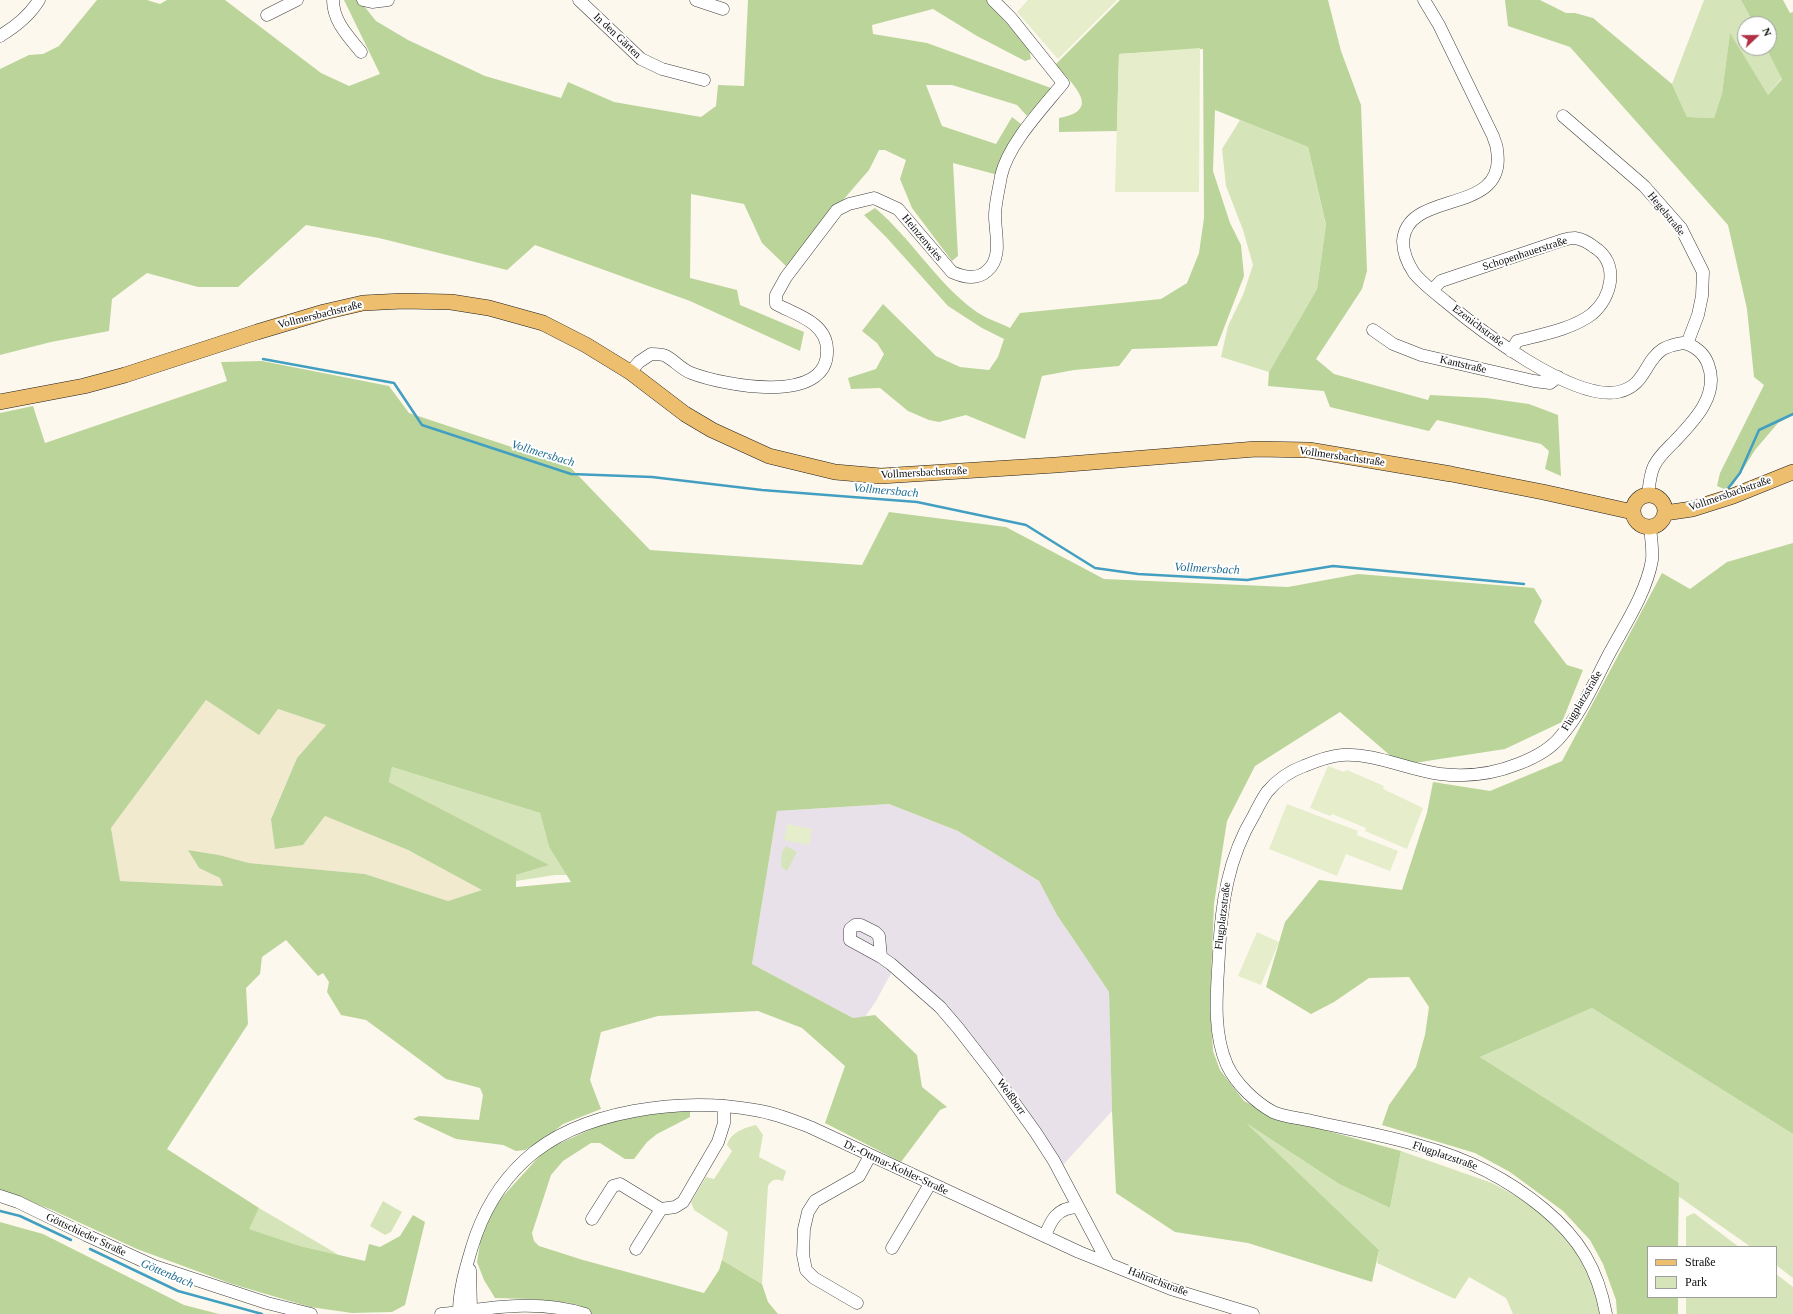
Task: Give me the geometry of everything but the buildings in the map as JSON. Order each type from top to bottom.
[{"type":"main road","name":"Vollmersbachstraße","points":[[0,402],[84,386],[126,375],[257,332],[324,312],[363,303],[402,301],[452,302],[489,308],[542,323],[586,345],[630,372],[685,414],[712,430],[746,447],[780,460],[835,472],[881,476],[1068,464],[1256,448],[1309,450],[1451,474],[1633,512]]},
{"type":"main road","name":"Vollmersbachstraße","points":[[1665,513],[1698,507],[1733,496],[1793,472]]},
{"type":"main road","points":[[1648,495],[1659,499],[1664,506],[1665,513],[1661,522],[1650,527],[1639,524],[1635,519],[1633,512],[1638,499],[1648,495]]},
{"type":"street","points":[[0,36],[34,9],[39,0]]},
{"type":"street","points":[[267,15],[297,0]]},
{"type":"street","points":[[333,0],[333,11],[344,30],[361,52]]},
{"type":"street","points":[[363,0],[372,2],[388,0]]},
{"type":"street","name":"In den Gärten","points":[[579,0],[641,59],[662,69],[704,80]]},
{"type":"street","points":[[696,0],[723,9]]},
{"type":"street","name":"Heinzenwies","points":[[630,372],[639,362],[651,354],[665,355],[677,365],[691,373],[739,385],[795,386],[813,378],[821,371],[826,360],[827,345],[823,333],[815,324],[776,304],[776,295],[786,277],[838,210],[849,204],[874,198],[898,209],[952,272],[964,277],[980,275],[987,271],[994,262],[997,244],[995,215],[1002,174],[1014,146],[1026,128],[1063,83],[1011,18],[993,0]]},
{"type":"street","name":"Ezenichstraße","points":[[1424,0],[1439,25],[1498,149],[1496,171],[1492,180],[1482,189],[1472,195],[1428,210],[1413,220],[1407,228],[1404,241],[1405,256],[1414,273],[1472,324],[1511,351],[1570,383],[1594,390],[1607,393],[1618,392],[1630,388],[1640,380],[1655,356],[1662,350],[1673,345],[1687,344]]},
{"type":"street","name":"Hegelstraße","points":[[1563,116],[1644,186],[1681,228],[1703,272],[1702,296],[1698,315],[1687,344]]},
{"type":"street","name":"Schopenhauerstraße","points":[[1432,290],[1441,281],[1563,240],[1575,238],[1588,242],[1600,250],[1609,262],[1612,279],[1606,299],[1592,314],[1576,324],[1517,341],[1511,351]]},
{"type":"street","name":"Kantstraße","points":[[1373,330],[1393,344],[1421,356],[1534,381],[1550,383],[1558,377]]},
{"type":"street","points":[[1648,495],[1654,466],[1662,454],[1691,424],[1706,403],[1711,389],[1712,373],[1706,359],[1699,351],[1687,344]]},
{"type":"street","name":"Flugplatzstraße","points":[[1606,1314],[1601,1291],[1594,1272],[1588,1259],[1574,1239],[1562,1224],[1531,1198],[1499,1176],[1461,1159],[1420,1145],[1274,1112],[1250,1096],[1228,1068],[1220,1045],[1217,1006],[1220,937],[1225,885],[1244,831],[1267,792],[1289,772],[1316,760],[1342,755],[1369,757],[1440,774],[1477,775],[1510,767],[1540,755],[1560,738],[1579,710],[1600,673],[1646,581],[1652,556],[1650,527]]},
{"type":"street","name":"Weißborr","points":[[881,957],[940,1007],[989,1067],[1054,1161],[1108,1263]]},
{"type":"street","name":"Dr.-Ottmar-Kohler-Straße","points":[[465,1311],[460,1298],[470,1253],[481,1221],[496,1194],[525,1159],[548,1142],[585,1125],[622,1114],[668,1105],[701,1104],[724,1106],[756,1110],[790,1120],[1064,1245]]},
{"type":"street","points":[[592,1219],[613,1186],[620,1184],[661,1209],[675,1207],[683,1202],[718,1142],[724,1123],[724,1106]]},
{"type":"street","points":[[857,1304],[814,1278],[806,1270],[804,1255],[804,1229],[808,1212],[815,1201],[859,1176],[870,1156]]},
{"type":"street","points":[[892,1248],[930,1184]]},
{"type":"street","name":"Göttschieder Straße","points":[[0,1196],[18,1202],[86,1236],[154,1266],[267,1303],[311,1314]]},
{"type":"street","points":[[1045,1236],[1055,1216],[1062,1210],[1077,1207]]},
{"type":"street","points":[[636,1249],[661,1209]]},
{"type":"street","points":[[1079,1252],[1085,1247],[1091,1233]]},
{"type":"street","name":"Hahrachstraße","points":[[1064,1245],[1171,1289],[1253,1314]]},
{"type":"street","points":[[441,1314],[525,1305],[558,1308],[585,1314]]},
{"type":"shaded area","points":[[206,700],[259,734],[277,709],[327,725],[297,758],[271,818],[303,845],[325,816],[408,850],[483,890],[448,901],[365,874],[249,863],[219,855],[189,850],[199,868],[220,878],[224,886],[119,881],[111,828]]},
{"type":"shaded area","points":[[889,804],[958,831],[1039,881],[1057,915],[1109,992],[1112,1111],[1063,1165],[1015,1091],[970,1033],[949,1008],[909,972],[896,964],[876,1001],[865,1017],[853,1018],[752,964],[777,811]]},
{"type":"green space","points":[[97,0],[147,0],[160,4],[167,0],[225,0],[321,73],[349,86],[380,74],[344,0],[364,0],[364,6],[376,21],[408,40],[485,76],[561,98],[568,82],[614,102],[701,117],[716,106],[718,85],[744,86],[748,0],[996,0],[994,9],[1029,48],[1031,59],[1025,61],[977,36],[933,9],[872,25],[873,34],[927,43],[1051,88],[1027,116],[1017,105],[952,85],[926,85],[942,126],[996,144],[1012,117],[1021,124],[998,175],[953,163],[958,256],[952,261],[912,208],[900,179],[906,160],[885,150],[879,150],[869,170],[786,266],[762,243],[744,204],[691,194],[690,278],[737,290],[740,305],[804,332],[800,351],[690,301],[535,245],[507,270],[379,238],[306,225],[238,287],[198,287],[147,273],[112,299],[109,331],[51,342],[0,355],[0,69],[29,55],[43,54],[59,46]]},
{"type":"green space","points":[[1028,0],[1117,0],[1058,59],[1017,12]]},
{"type":"green space","points":[[1120,0],[1328,0],[1341,51],[1361,105],[1367,271],[1362,289],[1316,359],[1334,374],[1428,400],[1430,395],[1486,398],[1529,404],[1558,415],[1561,476],[1545,469],[1549,451],[1541,444],[1437,420],[1429,431],[1330,407],[1324,391],[1268,386],[1269,372],[1317,289],[1326,225],[1308,147],[1215,110],[1213,171],[1230,223],[1241,245],[1244,276],[1217,346],[1132,349],[1119,366],[1074,370],[1042,376],[1025,439],[966,415],[939,422],[929,420],[908,411],[880,388],[851,389],[848,378],[876,369],[884,354],[877,343],[862,331],[883,304],[936,356],[960,367],[989,370],[998,357],[1004,339],[982,328],[948,306],[887,238],[864,215],[875,208],[888,220],[960,299],[982,315],[1010,328],[1020,313],[1161,299],[1187,283],[1199,253],[1204,218],[1203,49],[1119,54],[1117,131],[1059,132],[1059,118],[1073,114],[1080,109],[1082,102],[1075,87],[1056,64]]},
{"type":"green space","points":[[1505,0],[1540,0],[1566,13],[1575,13],[1593,18],[1672,84],[1687,117],[1714,118],[1722,93],[1730,33],[1737,44],[1737,56],[1744,56],[1768,95],[1782,79],[1770,56],[1777,56],[1777,16],[1750,16],[1741,0],[1783,0],[1790,13],[1793,12],[1793,414],[1778,423],[1755,450],[1733,485],[1724,489],[1717,486],[1720,473],[1764,385],[1754,377],[1747,309],[1728,225],[1570,47],[1508,26]]},
{"type":"green space","points":[[1704,0],[1741,0],[1750,16],[1737,16],[1737,45],[1730,34],[1722,93],[1714,118],[1687,117],[1672,84]]},
{"type":"green space","points":[[1200,48],[1199,192],[1115,192],[1119,54]]},
{"type":"green space","points":[[1744,56],[1770,56],[1782,78],[1768,95]]},
{"type":"green space","points":[[1240,120],[1308,147],[1326,226],[1317,289],[1269,372],[1221,357],[1228,326],[1243,295],[1253,265],[1243,230],[1226,186],[1222,149]]},
{"type":"green space","points":[[262,361],[389,386],[409,413],[569,466],[650,550],[862,565],[889,512],[1006,527],[1104,579],[1288,587],[1358,574],[1534,588],[1542,601],[1534,622],[1567,665],[1583,670],[1562,722],[1505,749],[1401,765],[1340,712],[1255,766],[1227,821],[1214,904],[1210,1005],[1213,1051],[1220,1070],[1244,1101],[1273,1116],[1401,1151],[1390,1208],[1339,1184],[1246,1123],[1379,1250],[1372,1282],[1248,1243],[1175,1232],[1116,1193],[1109,992],[1057,915],[1039,881],[958,831],[889,804],[777,811],[752,964],[853,1018],[875,1015],[917,1055],[922,1087],[947,1107],[940,1110],[901,1162],[825,1123],[845,1066],[802,1028],[758,1011],[658,1016],[601,1032],[590,1080],[601,1109],[563,1124],[547,1137],[525,1150],[516,1151],[503,1145],[456,1139],[413,1119],[419,1116],[479,1120],[483,1095],[480,1088],[446,1079],[366,1020],[341,1015],[327,992],[329,982],[323,973],[318,976],[286,940],[262,957],[260,974],[246,988],[248,1024],[167,1149],[259,1208],[249,1229],[300,1246],[365,1261],[369,1244],[380,1247],[400,1236],[413,1215],[425,1222],[405,1305],[392,1312],[352,1313],[310,1307],[232,1284],[137,1249],[50,1209],[0,1191],[0,413],[33,406],[45,443],[227,381],[221,362]],"holes":[[[206,700],[259,735],[278,709],[326,725],[297,758],[271,819],[275,849],[303,845],[325,816],[408,850],[482,890],[448,901],[365,874],[249,863],[219,855],[188,850],[199,868],[220,878],[223,886],[120,881],[111,828]],[[392,767],[540,813],[549,847],[571,882],[516,887],[516,875],[549,865],[389,782]]]},
{"type":"green space","points":[[1793,543],[1793,1134],[1592,1008],[1480,1057],[1679,1183],[1678,1246],[1647,1246],[1647,1298],[1678,1298],[1678,1314],[1617,1314],[1616,1300],[1603,1264],[1590,1240],[1563,1211],[1510,1172],[1475,1153],[1382,1125],[1389,1105],[1416,1067],[1425,1035],[1429,1007],[1409,977],[1369,978],[1334,1002],[1311,1014],[1266,987],[1285,922],[1319,880],[1402,890],[1427,813],[1433,782],[1490,791],[1562,761],[1662,573],[1690,589],[1727,562]]},
{"type":"green space","points":[[1328,766],[1344,772],[1347,770],[1384,786],[1383,789],[1423,808],[1407,849],[1365,831],[1366,828],[1332,814],[1330,816],[1310,808]]},
{"type":"green space","points":[[392,767],[540,813],[549,847],[567,875],[555,875],[516,881],[516,875],[548,865],[389,782]]},
{"type":"green space","points":[[1287,804],[1358,831],[1357,835],[1398,851],[1390,871],[1346,854],[1337,876],[1269,849]]},
{"type":"green space","points":[[787,824],[812,829],[809,845],[784,840]]},
{"type":"green space","points":[[786,846],[797,852],[787,871],[781,866],[782,852]]},
{"type":"green space","points":[[1257,932],[1279,942],[1261,985],[1238,976]]},
{"type":"green space","points":[[1592,1008],[1793,1134],[1793,1278],[1777,1266],[1777,1246],[1750,1246],[1678,1196],[1678,1183],[1480,1057]]},
{"type":"green space","points":[[690,1109],[690,1117],[657,1134],[647,1142],[634,1159],[625,1159],[600,1143],[591,1143],[563,1161],[551,1175],[532,1233],[534,1241],[539,1246],[583,1260],[704,1293],[719,1270],[722,1260],[762,1284],[768,1302],[778,1314],[567,1314],[571,1303],[531,1299],[495,1298],[484,1280],[477,1262],[481,1237],[496,1204],[545,1150],[607,1122],[658,1112]]},
{"type":"green space","points":[[1243,1121],[1339,1184],[1390,1208],[1401,1151],[1492,1183],[1527,1202],[1559,1229],[1579,1254],[1594,1285],[1600,1314],[1513,1314],[1506,1298],[1469,1277],[1455,1299],[1377,1263],[1379,1250]]},
{"type":"green space","points":[[756,1125],[763,1135],[759,1157],[786,1171],[783,1181],[774,1180],[768,1186],[762,1284],[722,1260],[728,1232],[694,1210],[691,1202],[706,1177],[714,1179],[732,1151],[727,1145],[732,1137],[743,1129]]},
{"type":"green space","points":[[383,1201],[402,1212],[391,1232],[385,1235],[370,1226]]},
{"type":"green space","points":[[259,1208],[339,1255],[300,1246],[248,1229]]},
{"type":"green space","points":[[1694,1213],[1738,1246],[1686,1246],[1686,1217]]},
{"type":"green space","points":[[0,1222],[43,1234],[184,1305],[219,1314],[0,1314]]},
{"type":"green space","points":[[1777,1275],[1793,1287],[1793,1314],[1686,1314],[1686,1298],[1777,1298]]},
{"type":"waterway","name":"Vollmersbach","points":[[263,359],[394,383],[422,425],[571,474],[652,477],[762,490],[917,502],[1026,525],[1095,568],[1138,574],[1247,580],[1333,566],[1524,584]]},
{"type":"waterway","name":"Vollmersbach","points":[[1726,491],[1740,473],[1759,430],[1793,414]]},
{"type":"waterway","name":"Göttenbach","points":[[0,1211],[20,1216],[71,1240]]},
{"type":"waterway","name":"Göttenbach","points":[[90,1249],[178,1291],[262,1314]]}]
